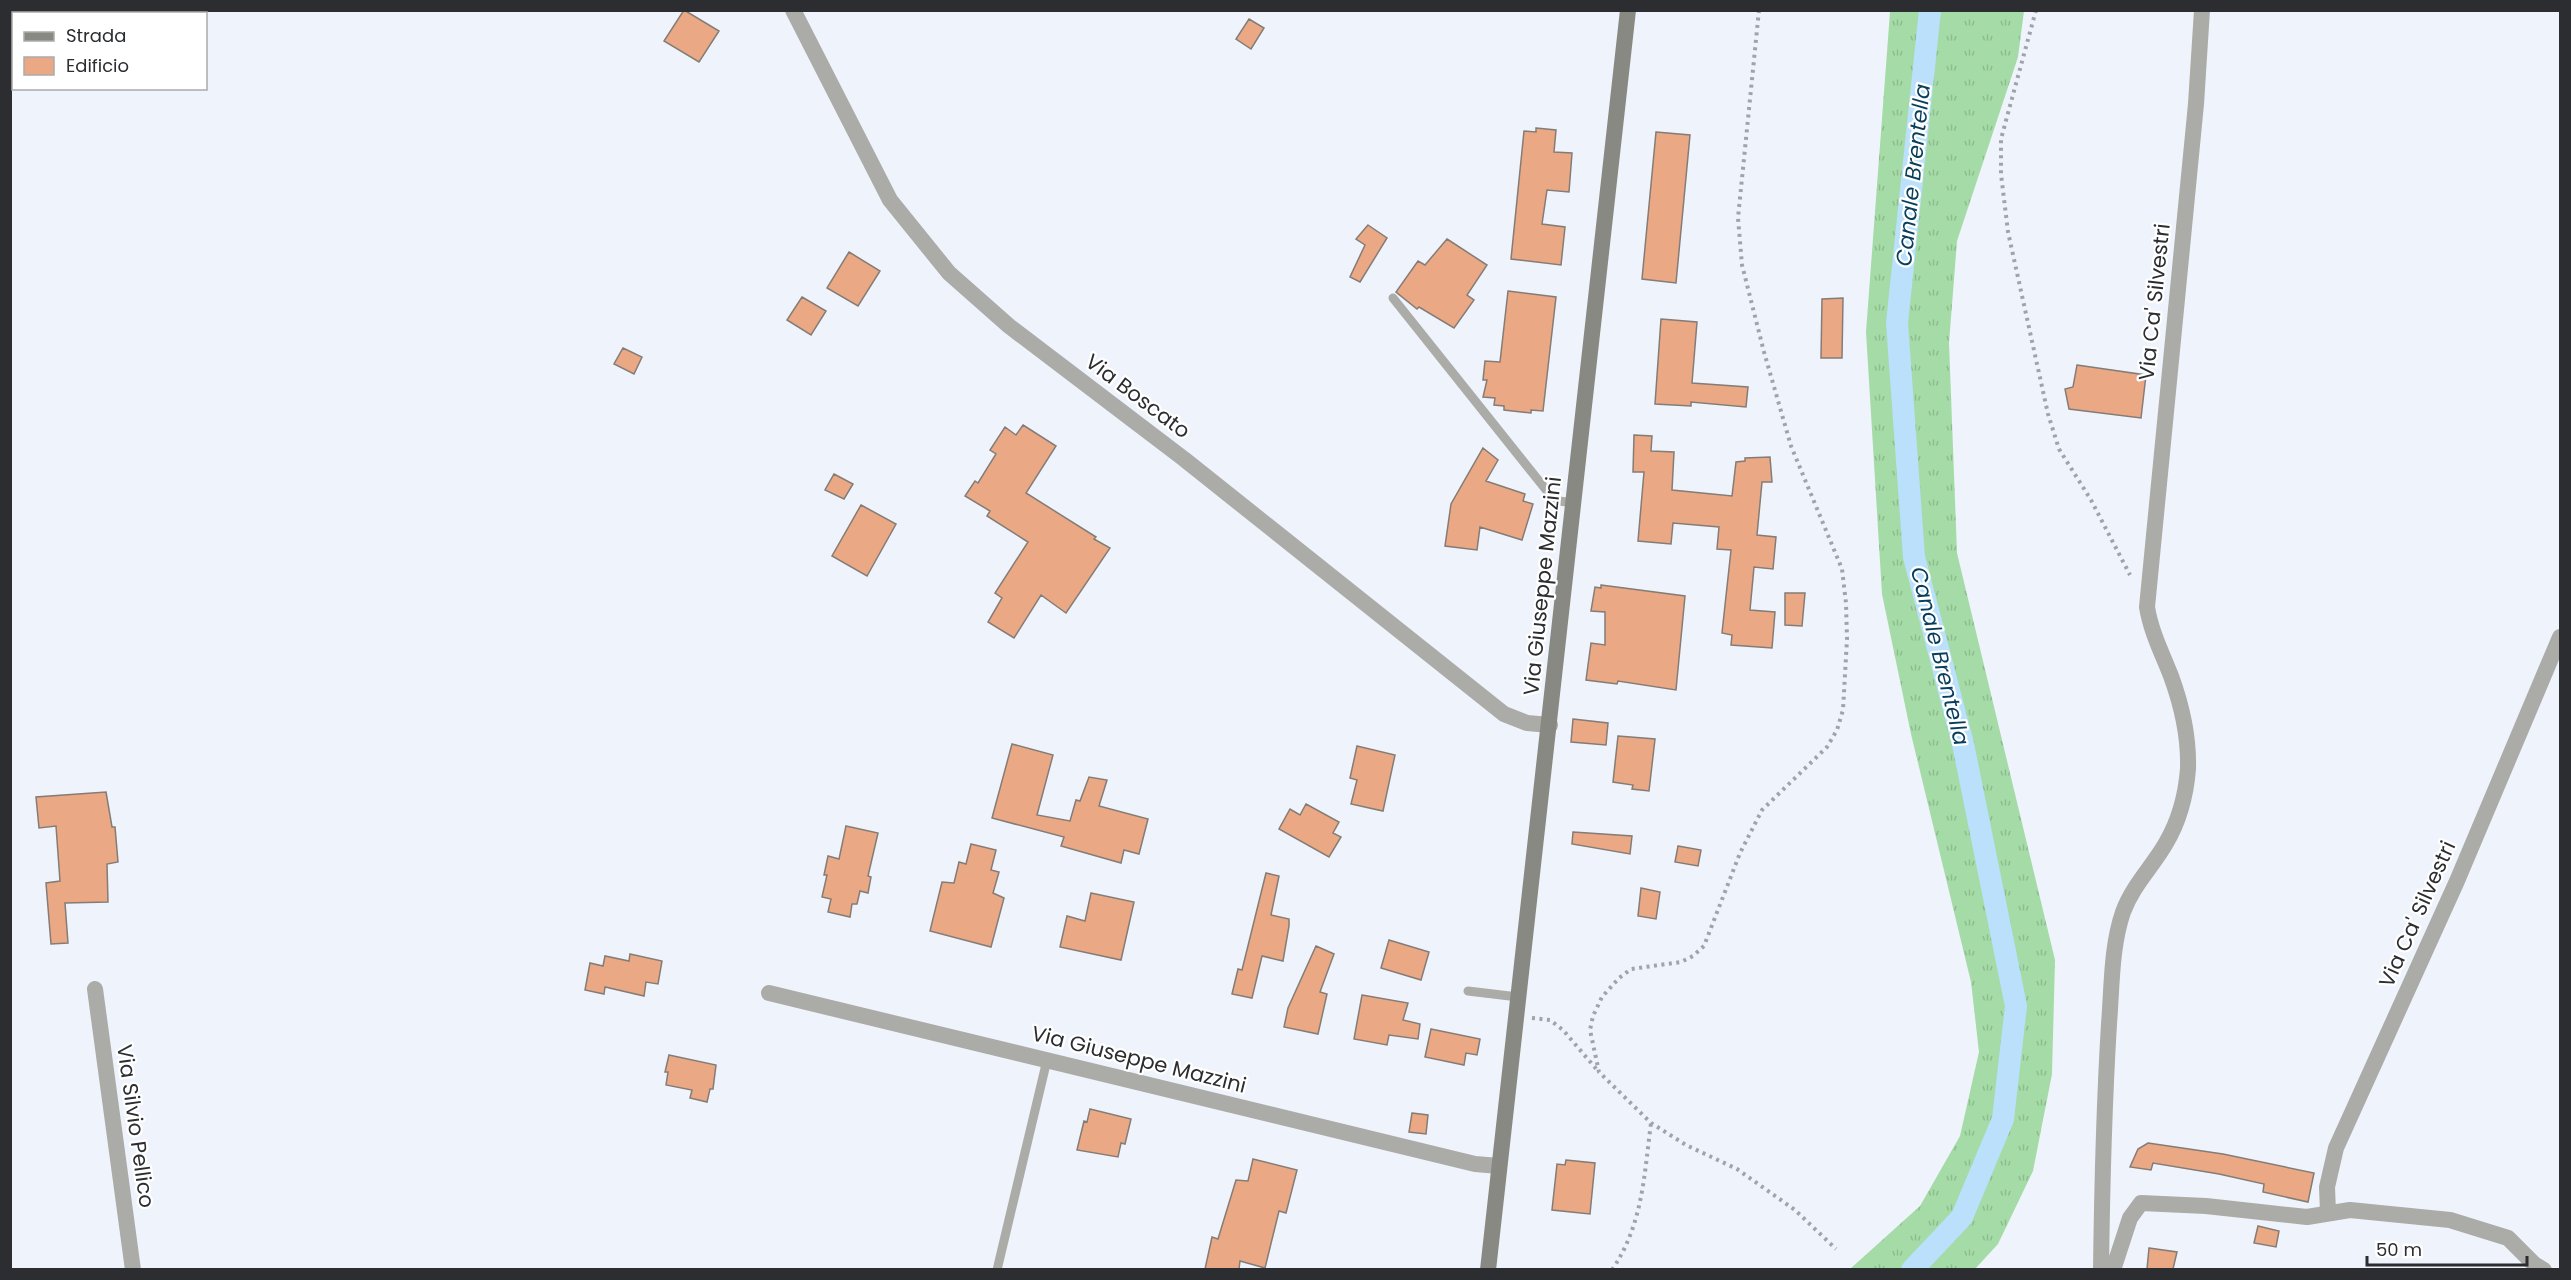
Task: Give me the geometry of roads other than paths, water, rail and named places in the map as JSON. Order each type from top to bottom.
[{"type":"main road","name":"Via Giuseppe Mazzini","points":[[1488,1269],[1628,10]]},
{"type":"street","name":"Via Boscato","points":[[793,10],[890,200],[949,273],[1009,326],[1185,459],[1504,714],[1527,723],[1550,725]]},
{"type":"street","name":"Via Ca' Silvestri","points":[[2101,1269],[2106,1072],[2113,965],[2117,939],[2123,911],[2143,874],[2166,844],[2181,809],[2187,770],[2186,726],[2171,678],[2151,627],[2148,598],[2202,10]]},
{"type":"street","name":"Via Ca' Silvestri","points":[[2328,1212],[2327,1187],[2336,1148],[2457,881],[2560,637]]},
{"type":"street","name":"Via Silvio Pellico","points":[[95,989],[133,1269]]},
{"type":"street","name":"Via Giuseppe Mazzini","points":[[769,993],[1486,1166],[1499,1166]]},
{"type":"street","points":[[2113,1269],[2130,1218],[2141,1203],[2217,1207],[2307,1217],[2350,1210],[2402,1213],[2474,1226],[2508,1238],[2534,1264],[2544,1269]]},
{"type":"lane","points":[[1393,298],[1548,491],[1559,501],[1574,503]]},
{"type":"lane","points":[[1468,991],[1518,996]]},
{"type":"lane","points":[[997,1269],[1047,1060]]},
{"type":"waterway","name":"Canale Brentella","points":[[1912,1270],[1962,1217],[2003,1119],[2016,1006],[1963,744],[1914,557],[1897,323],[1930,10]]}]
